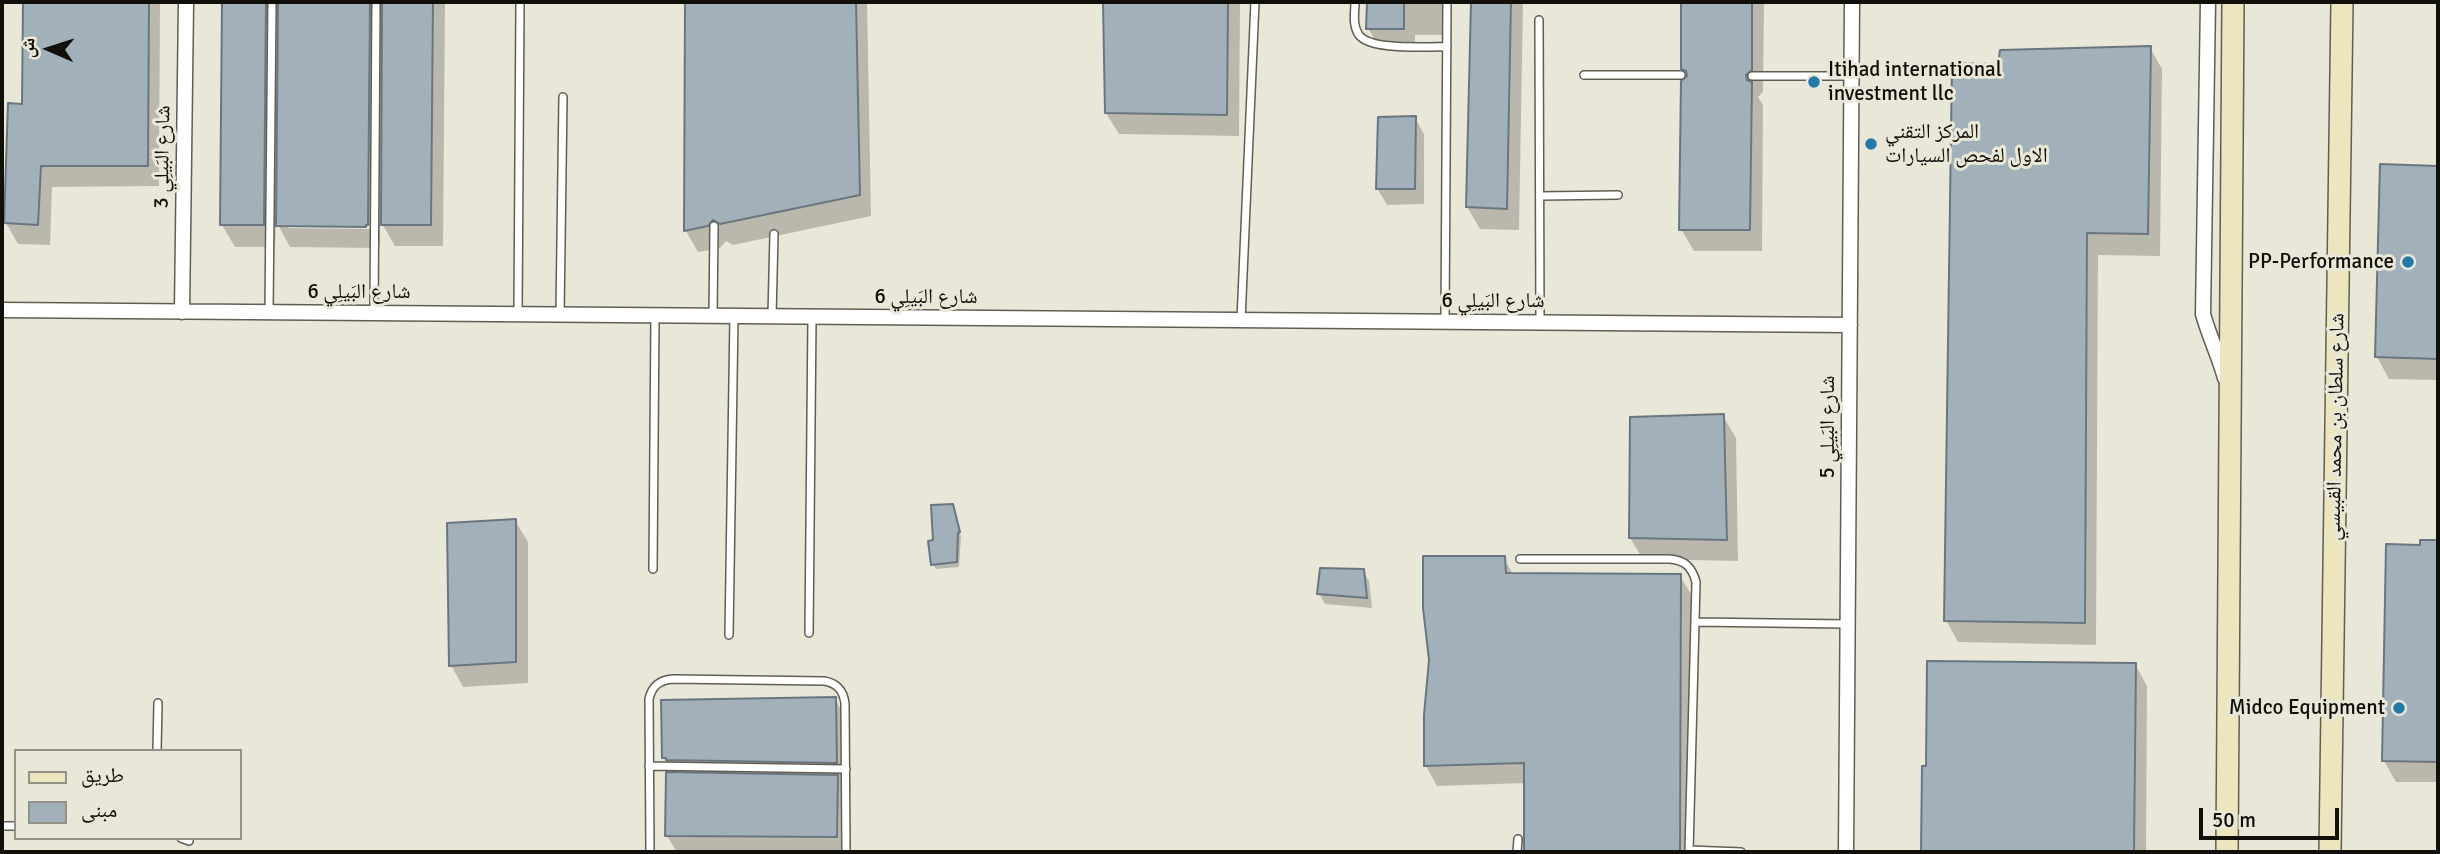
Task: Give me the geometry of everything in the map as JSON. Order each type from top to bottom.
[{"type":"main road","points":[[2227,852],[2233,2]]},
{"type":"main road","name":"شارع سلطان بن محمد القبيسي","points":[[2330,852],[2342,2]]},
{"type":"street","name":"شارع البَيلِي 3","points":[[181,312],[186,2]]},
{"type":"street","name":"شارع البَيلِي 5","points":[[1846,852],[1852,2]]},
{"type":"street","points":[[2208,2],[2203,314],[2209,337],[2219,356],[2231,404]]},
{"type":"street","name":"شارع البَيلِي 6","points":[[2,310],[1850,325]]},
{"type":"lane","points":[[269,312],[272,2]]},
{"type":"lane","points":[[374,313],[376,2]]},
{"type":"lane","points":[[519,314],[520,2]]},
{"type":"lane","points":[[1241,320],[1255,2]]},
{"type":"lane","points":[[1355,2],[1355,27],[1365,40],[1380,44],[1447,47]]},
{"type":"lane","points":[[1445,322],[1447,2]]},
{"type":"lane","points":[[1539,20],[1540,323]]},
{"type":"lane","points":[[1584,75],[1681,75]]},
{"type":"lane","points":[[1752,76],[1852,76]]},
{"type":"lane","points":[[560,315],[563,97]]},
{"type":"lane","points":[[1540,196],[1618,195]]},
{"type":"lane","points":[[713,316],[714,226]]},
{"type":"lane","points":[[772,317],[774,234]]},
{"type":"lane","points":[[653,569],[655,316]]},
{"type":"lane","points":[[729,635],[734,316]]},
{"type":"lane","points":[[809,633],[812,317]]},
{"type":"lane","points":[[1520,559],[1677,560],[1684,562],[1694,575],[1689,851],[1741,852]]},
{"type":"lane","points":[[1695,622],[1847,624]]},
{"type":"lane","points":[[650,852],[649,699],[650,692],[659,682],[673,680],[824,681],[836,685],[844,696],[846,852]]},
{"type":"lane","points":[[157,749],[158,703]]},
{"type":"lane","points":[[649,766],[846,769]]},
{"type":"lane","points":[[1517,852],[1518,839]]},
{"type":"building","points":[[23,2],[149,2],[148,166],[41,166],[38,225],[4,223],[8,103],[22,104]]},
{"type":"building","points":[[222,2],[266,2],[264,225],[220,225]]},
{"type":"building","points":[[278,2],[370,2],[366,227],[276,226]]},
{"type":"building","points":[[382,2],[433,2],[431,225],[381,225]]},
{"type":"building","points":[[685,2],[856,2],[860,195],[720,224],[713,220],[708,226],[684,231]]},
{"type":"building","points":[[1103,2],[1228,2],[1227,115],[1105,113]]},
{"type":"building","points":[[1367,2],[1404,2],[1404,29],[1366,29]]},
{"type":"building","points":[[1471,2],[1511,2],[1507,209],[1466,207]]},
{"type":"building","points":[[1681,2],[1752,2],[1752,70],[1746,75],[1747,80],[1752,82],[1750,230],[1679,230],[1681,81],[1687,76],[1686,71],[1681,69]]},
{"type":"building","points":[[2151,46],[2148,234],[2087,233],[2085,623],[1944,621],[1952,63],[1998,64],[2000,50]]},
{"type":"building","points":[[1416,116],[1415,189],[1376,189],[1378,117]]},
{"type":"building","name":"PP-Performance","points":[[2380,164],[2438,166],[2438,359],[2375,357]]},
{"type":"building","points":[[1724,414],[1727,540],[1629,538],[1630,417]]},
{"type":"building","points":[[953,504],[960,532],[957,562],[931,565],[928,541],[933,540],[931,505]]},
{"type":"building","points":[[516,519],[516,662],[449,666],[447,523]]},
{"type":"building","points":[[2420,540],[2438,540],[2438,762],[2382,761],[2386,544],[2420,545]]},
{"type":"building","points":[[1423,556],[1505,556],[1506,573],[1681,574],[1680,852],[1524,852],[1524,763],[1424,766],[1424,715],[1429,660],[1423,608]]},
{"type":"building","points":[[1320,568],[1364,569],[1367,598],[1317,594]]},
{"type":"building","points":[[1927,661],[2136,663],[2134,852],[1921,852],[1922,766],[1926,766]]},
{"type":"building","points":[[836,697],[837,763],[662,758],[661,700]]},
{"type":"building","points":[[666,772],[838,775],[837,837],[665,836]]},
{"type":"place","name":"Itihad international investment llc","points":[[1814,82]]},
{"type":"place","name":"المركز التقني الاول لفحص السيارات","points":[[1871,144]]},
{"type":"place","name":"PP-Performance","points":[[2408,262]]},
{"type":"place","name":"Midco Equipment","points":[[2399,708]]}]
